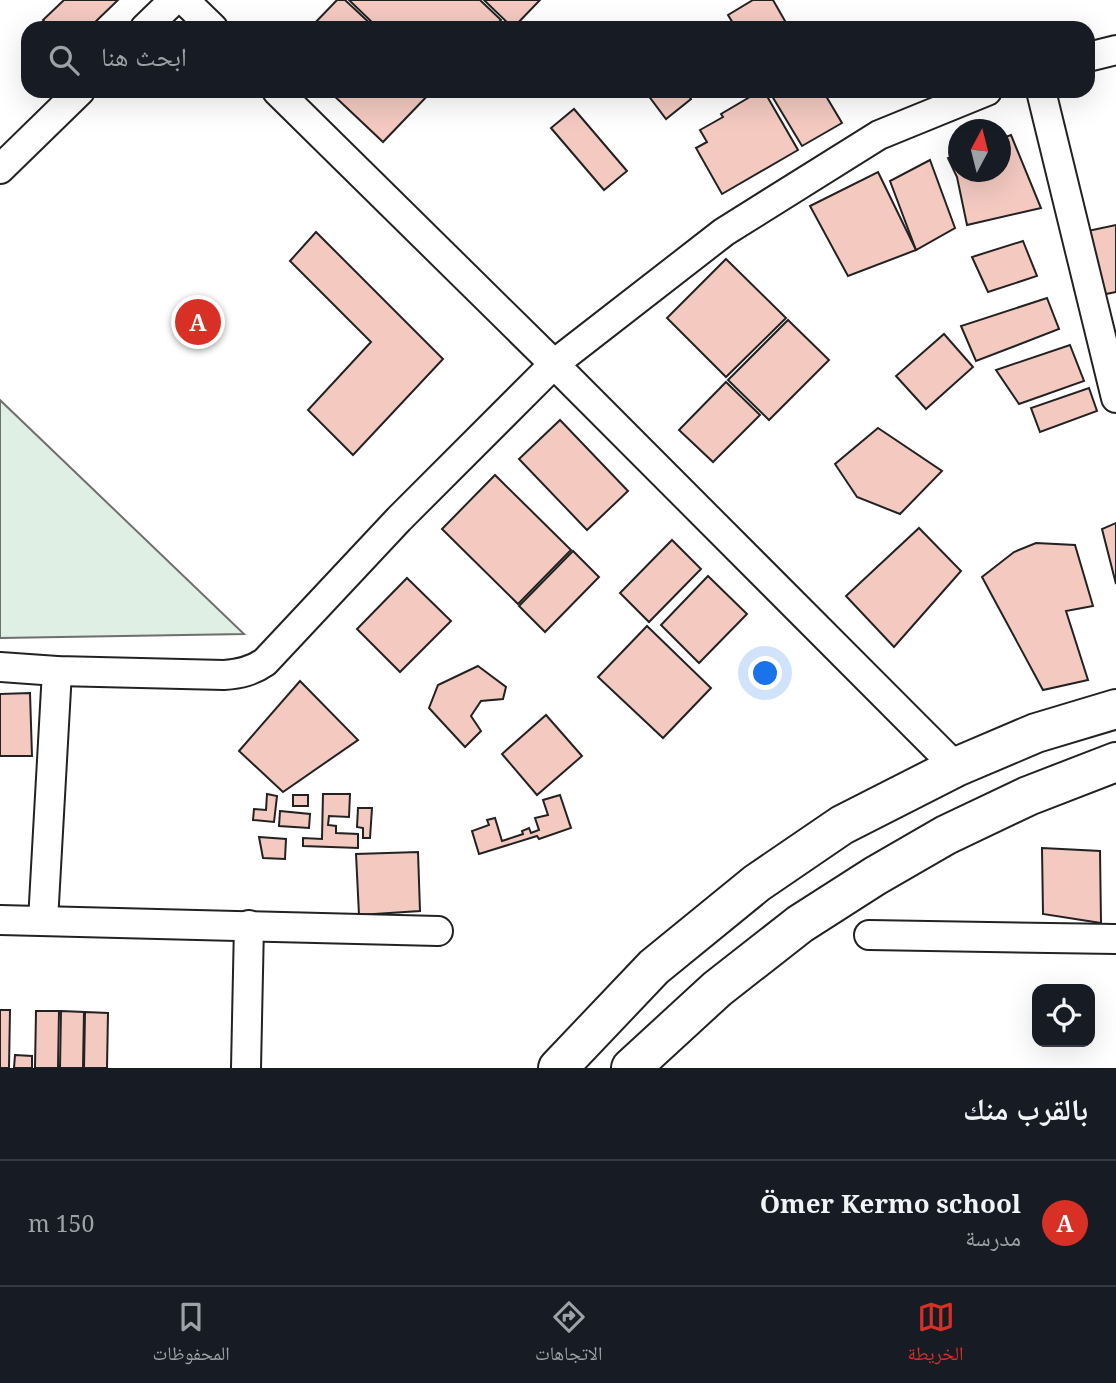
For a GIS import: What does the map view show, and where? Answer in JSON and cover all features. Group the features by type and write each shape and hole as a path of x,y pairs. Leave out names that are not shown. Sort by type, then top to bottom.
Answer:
{"street":[{"path":"152,21 174,0"},
{"path":"184,0 206,21"},
{"path":"1095,55 1116,50"},
{"path":"0,169 73,98"},
{"path":"284,98 956,767"},
{"path":"0,667 224,675 256,668 265,662 399,519 554,364 724,232 879,135 970,98"},
{"path":"1043,98 1116,398"},
{"path":"43,921 57,671"},
{"path":"558,1068 654,967 757,883 842,825 956,767 1036,733 1116,709"},
{"path":"631,1068 717,989 779,940 875,876 946,835 1028,796 1116,762"},
{"path":"0,920 438,931"},
{"path":"246,1068 249,925"},
{"path":"869,935 1116,939"}],"green space":[{"path":"0,400 244,634 0,638"}],"building":[{"path":"64,0 118,0 96,21 43,20"},
{"path":"337,0 345,0 368,21 317,21"},
{"path":"349,0 480,0 501,20 500,21 371,21"},
{"path":"484,0 540,0 520,21 506,21"},
{"path":"753,0 773,0 785,21 732,21 728,15"},
{"path":"336,98 425,98 383,142"},
{"path":"650,98 690,98 691,99 666,119"},
{"path":"748,98 768,98 798,150 722,194 696,148 707,142 700,130 723,117 721,114"},
{"path":"773,98 827,98 842,123 802,146"},
{"path":"574,109 627,171 604,190 551,128"},
{"path":"1011,135 1041,208 967,225 958,182 1011,182"},
{"path":"930,160 955,228 916,250 890,181"},
{"path":"878,172 916,250 848,276 810,206"},
{"path":"1116,225 1116,292 1096,296 1083,232"},
{"path":"316,232 443,359 353,455 308,410 371,342 290,261"},
{"path":"1023,241 1037,276 988,292 972,257"},
{"path":"726,259 786,318 726,377 667,318"},
{"path":"1047,298 1059,329 976,361 961,326"},
{"path":"788,320 829,360 769,420 728,380"},
{"path":"944,334 973,367 926,409 896,376"},
{"path":"1070,345 1084,381 1019,404 996,370"},
{"path":"726,382 760,415 713,462 679,430"},
{"path":"1089,388 1097,411 1040,432 1031,408"},
{"path":"560,420 628,491 587,530 519,459"},
{"path":"878,428 942,471 900,514 857,497 835,464"},
{"path":"495,475 571,550 518,604 442,529"},
{"path":"1116,523 1116,584 1102,529"},
{"path":"919,528 961,571 894,647 846,596"},
{"path":"672,540 701,569 649,622 620,593"},
{"path":"1036,543 1075,545 1093,606 1066,611 1088,680 1043,690 982,577 1014,552"},
{"path":"573,551 599,577 545,632 519,606"},
{"path":"708,576 747,614 699,663 661,625"},
{"path":"407,578 451,621 400,672 357,629"},
{"path":"647,626 711,688 663,738 598,677"},
{"path":"478,666 506,687 503,699 481,701 471,716 481,731 465,747 429,708 438,685"},
{"path":"300,681 358,740 283,792 239,751"},
{"path":"30,693 32,756 0,756 0,694"},
{"path":"546,715 582,756 537,795 502,754"},
{"path":"267,794 277,796 274,822 253,820 254,809 266,810"},
{"path":"323,794 350,794 349,817 329,816 328,825 336,826 336,833 358,834 358,848 303,846 303,838 322,839"},
{"path":"293,795 308,795 308,806 293,806"},
{"path":"560,795 571,828 479,854 472,831 489,825 487,820 495,818 502,841 523,834 522,831 529,828 531,833 539,830 535,818 548,815 543,800"},
{"path":"358,808 372,808 370,838 363,838 363,828 357,827"},
{"path":"280,811 310,814 309,828 279,826"},
{"path":"259,837 286,839 285,859 263,858"},
{"path":"1042,848 1100,851 1101,923 1043,914"},
{"path":"418,852 420,911 359,915 356,854"},
{"path":"0,1010 10,1010 9,1068 0,1068"},
{"path":"36,1011 59,1011 58,1068 35,1068"},
{"path":"61,1011 84,1012 83,1068 60,1068"},
{"path":"85,1012 108,1013 107,1068 84,1068"},
{"path":"15,1055 32,1056 32,1068 14,1068"}],"place":[{"name":"Ömer Kermo school","path":"198,322"}]}
